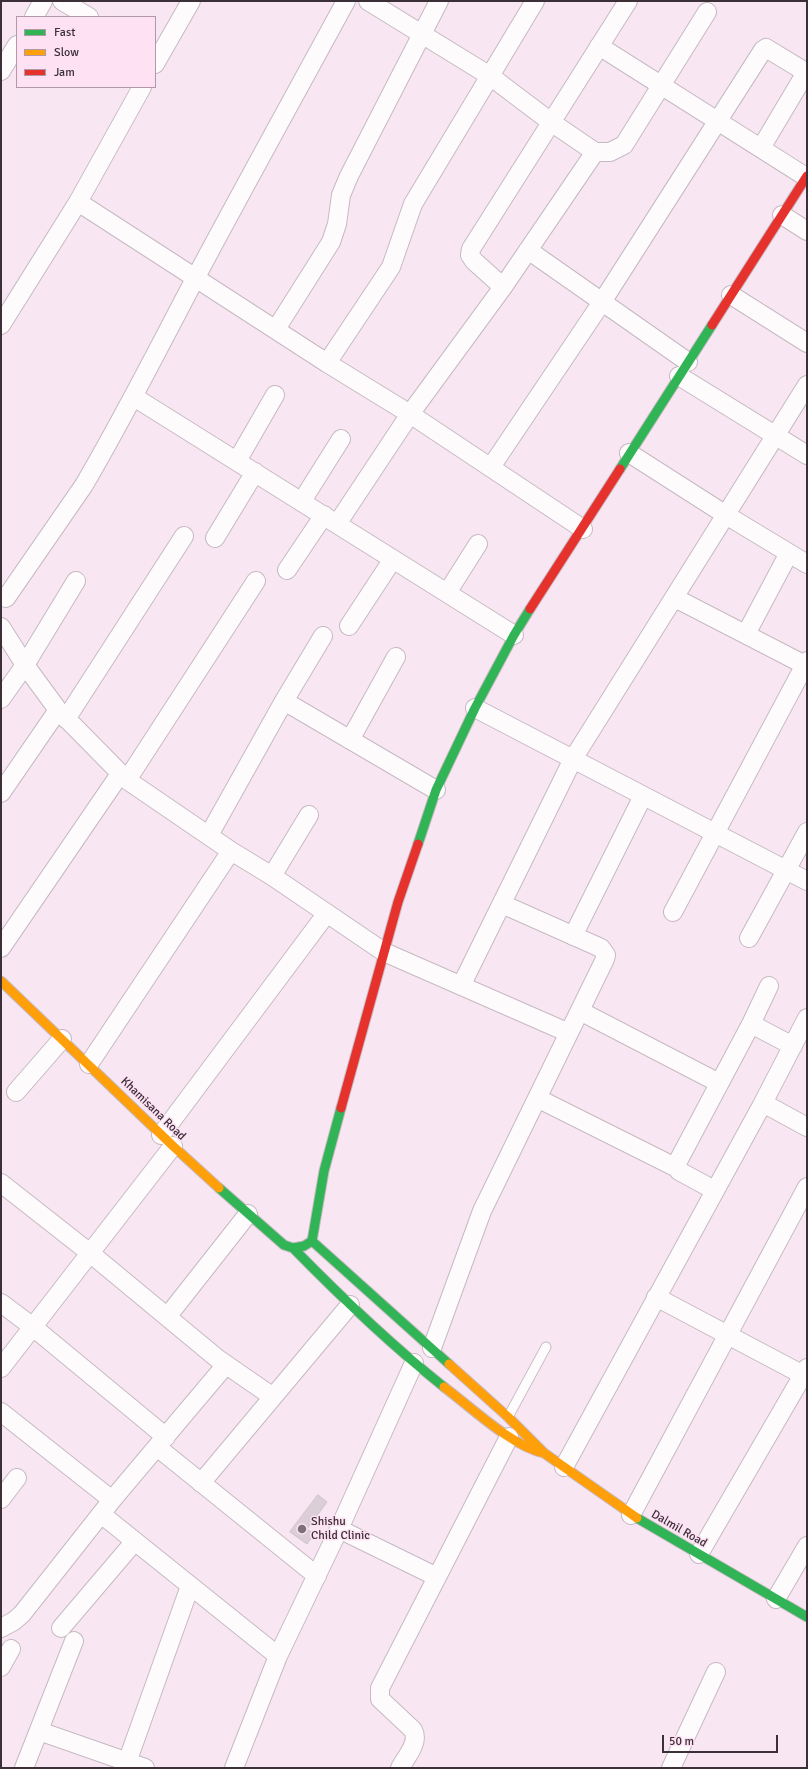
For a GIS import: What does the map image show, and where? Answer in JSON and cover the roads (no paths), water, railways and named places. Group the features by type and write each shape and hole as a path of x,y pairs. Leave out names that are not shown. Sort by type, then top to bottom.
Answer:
{"street":[{"path":"35,16 43,1"},
{"path":"62,1 87,16"},
{"path":"156,60 191,1"},
{"path":"3,604 84,485 134,397 195,278 346,1"},
{"path":"368,1 490,76 551,122 595,152 610,152 624,145 708,12"},
{"path":"276,330 331,242 337,224 341,195 349,176 439,1"},
{"path":"327,363 391,267 413,204 534,1"},
{"path":"503,287 474,260 470,255 471,250 628,1"},
{"path":"293,1248 304,1246 312,1241 324,1171 398,902 436,790 475,708 514,635 807,176 599,46"},
{"path":"1,71 16,47"},
{"path":"491,467 602,302 763,50 769,48 804,71 805,74 761,148"},
{"path":"2,319 78,202 141,88"},
{"path":"287,570 331,520 410,414 503,287 595,152"},
{"path":"78,202 327,363 410,414 583,529"},
{"path":"782,215 807,231"},
{"path":"528,250 602,302 683,369 775,435 807,455"},
{"path":"731,295 807,343"},
{"path":"461,986 573,759 807,385"},
{"path":"236,461 275,395"},
{"path":"134,397 514,635"},
{"path":"302,502 341,439"},
{"path":"629,453 726,515 807,564"},
{"path":"215,538 254,472"},
{"path":"1,793 62,714 184,536"},
{"path":"447,593 478,544"},
{"path":"746,634 789,553"},
{"path":"349,626 393,559"},
{"path":"1,700 25,664 76,580"},
{"path":"1,581 3,604"},
{"path":"1,948 123,777 256,581"},
{"path":"673,912 714,833 806,664 675,598"},
{"path":"1,627 25,664 62,714 123,777 231,852 272,876 384,952 569,1033"},
{"path":"209,836 284,701 323,636"},
{"path":"350,740 396,657"},
{"path":"284,701 436,790"},
{"path":"475,708 807,881"},
{"path":"573,936 643,796"},
{"path":"272,876 309,815"},
{"path":"750,938 807,832"},
{"path":"89,1064 231,852"},
{"path":"432,1348 482,1212 606,955 600,948 502,904"},
{"path":"1,1368 90,1253 167,1140 327,913"},
{"name":"Khamisana Road","path":"1,981 167,1140 284,1245 293,1248 350,1304 414,1363 510,1437 534,1451 544,1453"},
{"path":"677,1168 676,1165 751,1024 769,986"},
{"path":"580,1011 719,1083"},
{"path":"564,1467 763,1102 807,1018"},
{"path":"751,1024 793,1046"},
{"path":"16,1092 62,1039"},
{"path":"536,1098 677,1168 714,1190"},
{"path":"763,1102 807,1127"},
{"path":"1,1183 90,1253 224,1364 222,1371 106,1507 22,1614 14,1622 1,1627"},
{"path":"631,1514 807,1187"},
{"path":"167,1317 248,1214"},
{"path":"312,1241 508,1417 544,1453"},
{"path":"656,1297 726,1336 806,1373 699,1554"},
{"path":"1,1303 33,1327 161,1442 201,1483 317,1576"},
{"path":"201,1483 350,1304"},
{"path":"218,1359 273,1397"},
{"path":"234,1768 278,1656 339,1529 414,1363"},
{"path":"1,1412 106,1507 134,1541 278,1656"},
{"path":"400,1768 415,1741 416,1735 413,1730 380,1699 380,1688 436,1577 510,1437"},
{"name":"Dalmil Road","path":"544,1453 631,1514 807,1617"},
{"path":"1,1499 17,1478"},
{"path":"339,1529 436,1577"},
{"path":"61,1628 134,1541"},
{"path":"776,1599 807,1546"},
{"path":"127,1765 190,1586"},
{"path":"24,1768 74,1641"},
{"path":"1,1667 11,1649"},
{"path":"671,1768 716,1672"},
{"path":"39,1731 127,1765 145,1768"}],"lane":[{"path":"508,1417 546,1347"}],"place":[{"name":"Shishu Child Clinic","path":"302,1529"}]}
